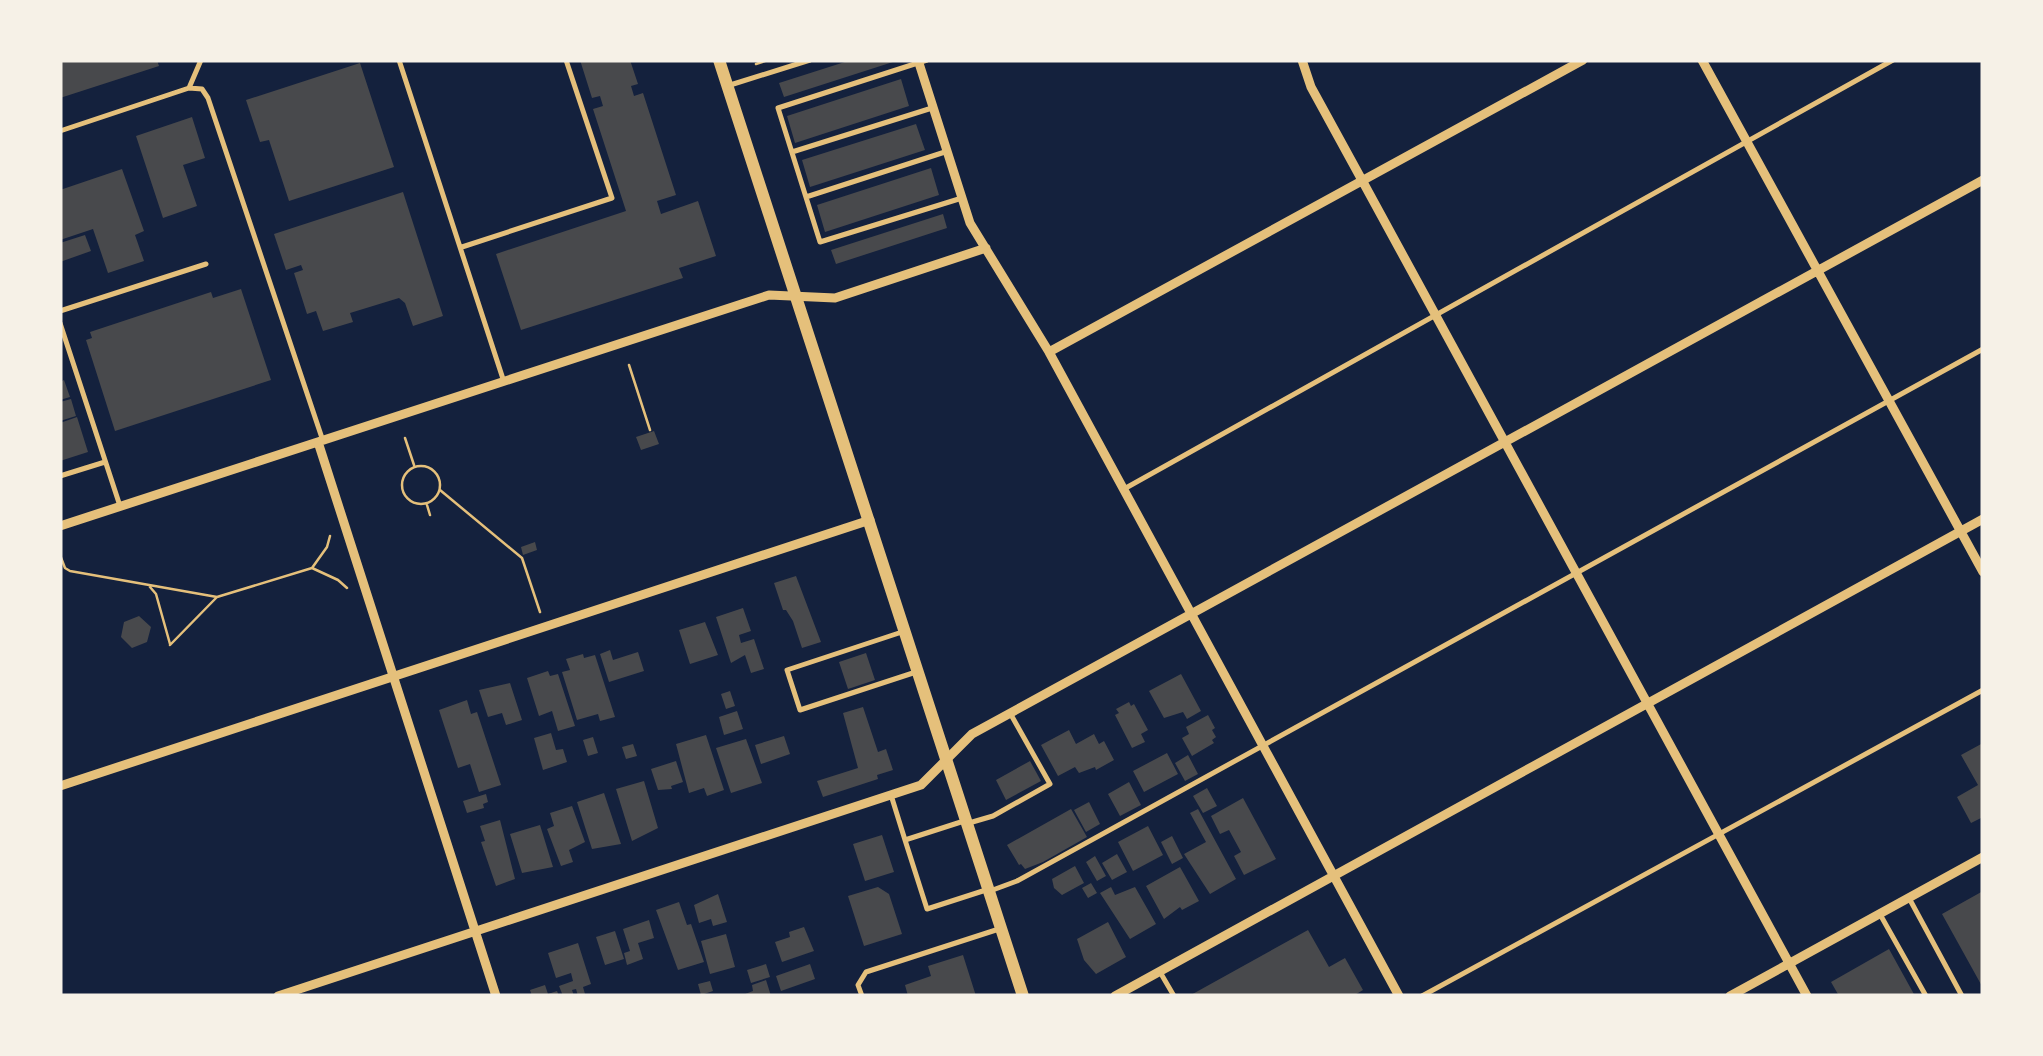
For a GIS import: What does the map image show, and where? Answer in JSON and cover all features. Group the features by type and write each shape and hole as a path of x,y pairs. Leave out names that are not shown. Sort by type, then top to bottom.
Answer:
{"main road":[{"path":"718,60 1023,996"}],"street":[{"path":"1302,60 1311,86 1807,996"},
{"path":"1049,352 1583,60"},
{"path":"1702,60 1983,572"},
{"path":"921,61 970,222 1049,352 1399,996"},
{"path":"278,996 921,785 972,734 1983,180"},
{"path":"61,524 768,295 835,298 986,248"},
{"path":"320,441 496,996"},
{"path":"1115,996 1983,519"},
{"path":"60,786 870,520"},
{"path":"1730,996 1983,858"}],"lane":[{"path":"189,88 201,60"},
{"path":"400,60 504,382"},
{"path":"462,247 612,198 566,60"},
{"path":"727,86 810,60"},
{"path":"1124,489 1893,60"},
{"path":"921,61 778,108 820,242 962,198"},
{"path":"60,131 189,88 202,89 320,441"},
{"path":"792,152 934,108"},
{"path":"806,197 948,151"},
{"path":"60,310 206,264"},
{"path":"60,322 120,506"},
{"path":"891,795 927,909 1011,884 1983,349"},
{"path":"60,476 106,462"},
{"path":"906,631 787,670 800,710 918,671"},
{"path":"1422,996 1983,690"},
{"path":"905,840 993,816 1050,784 1010,713"},
{"path":"1908,898 1962,996"},
{"path":"1880,914 1926,996"},
{"path":"862,996 858,984 866,972 1001,928"},
{"path":"1160,972 1174,996"}],"path":[{"path":"629,365 650,430"},
{"path":"406,438 415,467"},
{"path":"415,467 434,471 440,482 440,490 427,504"},
{"path":"415,467 402,479 402,492 410,502 427,504"},
{"path":"440,490 522,558 540,612"},
{"path":"427,504 430,515"},
{"path":"60,575 70,572 217,597 312,568 330,536"},
{"path":"326,547 334,548"},
{"path":"60,555 70,572"},
{"path":"321,558 326,573"},
{"path":"312,568 346,588"},
{"path":"338,580 343,577"},
{"path":"148,586 156,594 172,637 217,597"},
{"path":"156,594 160,587"},
{"path":"206,595 210,604"}],"building":[{"path":"60,60 157,60 159,66 60,98"},
{"path":"580,60 630,60 638,84 631,86 634,96 643,93 676,195 657,201 661,214 698,201 716,256 679,268 683,278 521,330 496,254 626,211 593,109 603,106 600,96 592,98"},
{"path":"851,60 896,61 784,97 779,83"},
{"path":"360,63 394,167 289,201 269,140 260,142 246,100"},
{"path":"901,79 909,106 795,143 787,116"},
{"path":"192,117 205,158 183,165 197,206 163,218 136,136"},
{"path":"916,124 925,150 810,187 802,160"},
{"path":"931,168 939,195 825,232 817,205"},
{"path":"122,169 144,231 135,235 144,261 108,273 93,229 60,240 60,190"},
{"path":"403,192 443,316 413,326 405,303 399,298 350,313 353,322 323,331 316,311 307,314 294,273 303,270 301,265 286,270 274,234"},
{"path":"943,214 947,228 836,264 831,250"},
{"path":"85,235 91,251 60,262 60,243"},
{"path":"241,289 271,380 115,431 86,340 92,338 90,332 211,292 213,298"},
{"path":"64,380 70,397 60,400 60,382"},
{"path":"71,399 76,416 60,421 60,402"},
{"path":"77,417 88,452 60,461 60,423"},
{"path":"654,431 659,444 641,450 636,437"},
{"path":"535,542 537,550 523,555 521,547"},
{"path":"796,576 821,642 802,648 774,583"},
{"path":"743,608 751,631 739,635 741,643 754,639 764,669 751,673 745,655 731,663 716,617"},
{"path":"139,616 151,627 147,642 132,648 121,637 124,622"},
{"path":"705,622 718,655 690,664 679,630"},
{"path":"610,650 613,660 638,652 644,671 609,682 600,654"},
{"path":"866,653 875,680 848,689 839,662"},
{"path":"583,654 584,658 595,655 615,717 600,721 598,714 577,720 562,672 570,670 566,659"},
{"path":"548,671 550,676 558,674 575,726 558,731 552,711 539,716 527,678"},
{"path":"1181,674 1201,711 1187,719 1183,712 1164,718 1149,691"},
{"path":"510,683 522,720 506,725 502,713 488,717 479,690"},
{"path":"730,691 735,706 726,709 721,694"},
{"path":"467,700 471,714 477,712 501,785 479,792 470,764 458,768 439,710"},
{"path":"1129,702 1134,704 1148,730 1141,734 1145,742 1132,748 1115,715 1119,713 1116,709"},
{"path":"863,707 878,752 886,749 893,770 823,797 817,781 858,768 843,713"},
{"path":"737,711 743,729 724,735 719,717"},
{"path":"1208,715 1215,728 1214,743 1192,756 1182,738 1189,734 1186,727"},
{"path":"1069,730 1076,744 1094,734 1099,744 1104,741 1114,760 1096,770 1095,767 1079,773 1075,767 1058,776 1041,745"},
{"path":"551,733 556,750 563,749 567,762 543,770 534,738"},
{"path":"706,735 724,790 707,796 704,788 689,793 676,744"},
{"path":"784,736 790,754 761,764 755,745"},
{"path":"593,737 598,753 588,756 583,740"},
{"path":"746,739 762,783 731,793 716,748"},
{"path":"1983,743 1983,817 1971,823 1957,797 1978,785 1961,755"},
{"path":"633,744 637,756 626,759 622,747"},
{"path":"1167,753 1178,774 1144,792 1133,771"},
{"path":"1188,755 1198,774 1185,781 1175,763"},
{"path":"676,761 683,782 671,786 672,789 658,790 651,769"},
{"path":"1030,761 1041,781 1006,800 996,780"},
{"path":"644,781 658,828 632,841 616,789"},
{"path":"1129,782 1141,805 1120,816 1108,794"},
{"path":"1207,788 1217,806 1203,813 1193,796"},
{"path":"604,793 621,844 592,849 577,802"},
{"path":"486,794 488,802 483,804 484,808 467,813 463,801"},
{"path":"1243,798 1276,859 1244,875 1234,856 1241,852 1229,830 1220,834 1211,816"},
{"path":"1089,802 1100,824 1086,832 1074,810"},
{"path":"572,806 585,842 569,850 573,862 561,866 547,829 554,826 550,813"},
{"path":"1071,809 1087,837 1043,862 1025,869 1019,865 1007,845"},
{"path":"1198,809 1236,879 1210,894 1184,854 1206,842 1190,813"},
{"path":"500,820 515,879 496,886 481,842 485,841 480,826"},
{"path":"540,825 553,867 522,873 510,834"},
{"path":"1148,826 1163,855 1133,871 1118,842"},
{"path":"882,835 894,872 865,881 853,844"},
{"path":"1172,836 1183,858 1172,864 1161,842"},
{"path":"1117,854 1127,872 1112,880 1102,863"},
{"path":"1095,856 1106,876 1097,881 1086,862"},
{"path":"1075,866 1084,883 1062,895 1054,888 1052,879"},
{"path":"1180,867 1199,901 1182,910 1180,907 1164,919 1146,886"},
{"path":"1091,883 1097,893 1088,898 1082,888"},
{"path":"878,887 889,894 902,934 864,946 848,896"},
{"path":"1111,887 1115,895 1135,887 1156,924 1130,939 1100,893"},
{"path":"1983,891 1983,988 1942,914"},
{"path":"718,894 727,922 713,926 711,919 699,923 694,905"},
{"path":"679,902 704,962 678,970 656,910"},
{"path":"649,920 654,938 638,943 643,959 627,965 624,953 630,951 623,929"},
{"path":"1108,922 1126,957 1096,974 1084,960 1077,939"},
{"path":"804,927 814,951 782,962 775,942"},
{"path":"1308,930 1329,967 1345,958 1363,990 1353,996 1189,996"},
{"path":"615,931 624,959 605,965 596,937"},
{"path":"726,934 735,967 710,974 701,941"},
{"path":"578,943 591,984 583,987 585,994 578,996 576,989 572,990 574,996 563,996 559,986 573,981 571,973 556,978 548,953"},
{"path":"1889,949 1915,996 1839,996 1831,982"},
{"path":"963,955 976,996 908,996 905,985 931,976 928,966"},
{"path":"766,964 770,977 751,983 747,970"},
{"path":"810,964 815,979 781,991 776,976"},
{"path":"766,980 771,996 740,996 753,991 752,985"},
{"path":"710,981 713,991 701,995 698,984"},
{"path":"545,985 548,994 557,991 559,996 532,996 530,990"}]}
